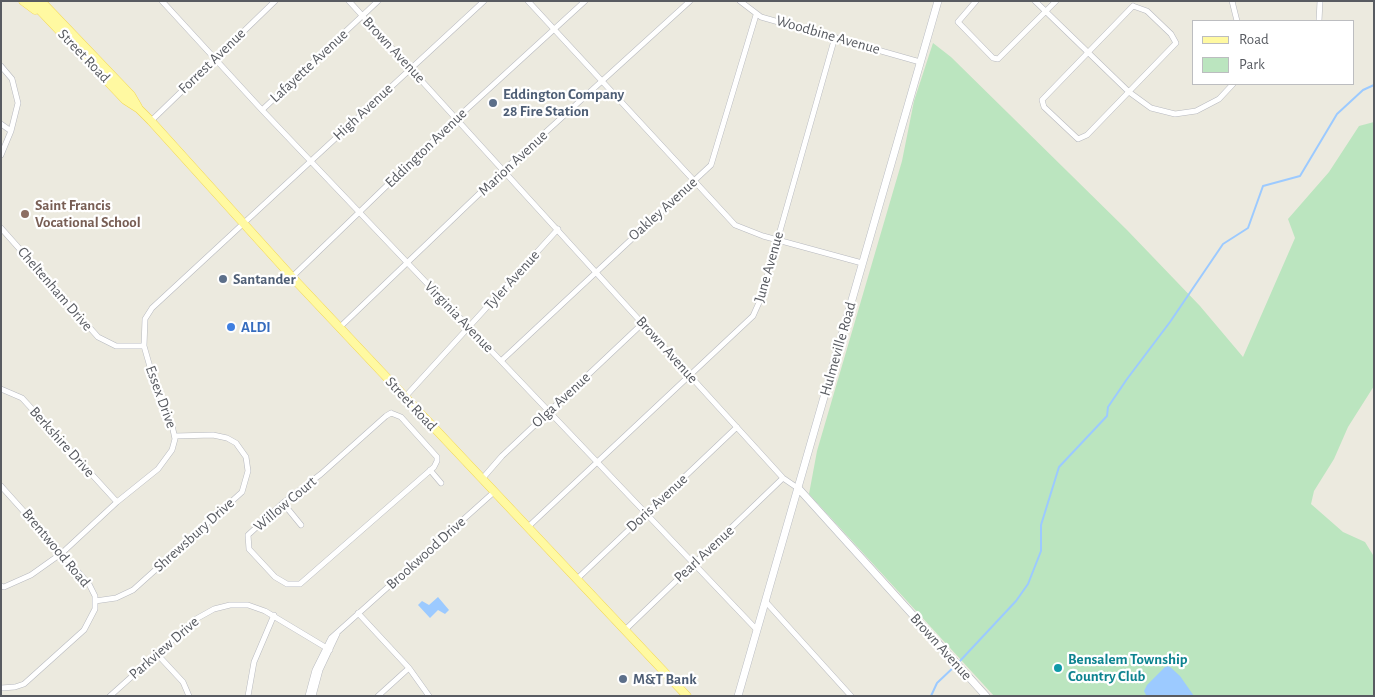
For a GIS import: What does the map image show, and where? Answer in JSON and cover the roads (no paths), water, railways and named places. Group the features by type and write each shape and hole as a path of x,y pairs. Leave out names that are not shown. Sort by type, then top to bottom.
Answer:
{"main road":[{"path":"23,1 50,21"},
{"name":"Street Road","path":"31,1 126,100 151,121 339,328 687,696"},
{"name":"Street Road","path":"41,1 131,95 139,109"},
{"path":"46,1 62,23"},
{"name":"Hulmeville Road","path":"738,696 938,1"},
{"name":"Brown Avenue","path":"798,489 986,696"}],"street":[{"name":"Virginia Avenue","path":"162,1 262,110 757,630"},
{"name":"Forrest Avenue","path":"151,121 275,1"},
{"name":"Brown Avenue","path":"349,1 783,478 798,489"},
{"name":"Lafayette Avenue","path":"262,110 378,1"},
{"name":"High Avenue","path":"244,224 484,1"},
{"path":"528,1 735,226 777,240 862,263"},
{"name":"Eddington Avenue","path":"292,277 457,118 585,1"},
{"name":"Marion Avenue","path":"339,328 504,170 690,1"},
{"name":"Woodbine Avenue","path":"740,1 756,15 835,36 920,62"},
{"path":"976,1 958,22 995,59 1006,52 1056,1"},
{"path":"1035,1 1129,92 1145,105 1170,113 1188,113 1213,104 1232,85"},
{"path":"1232,1 1237,20"},
{"path":"1319,20 1320,1"},
{"path":"1133,6 1143,8 1176,41 1129,92 1080,140 1044,107 1042,100 1133,6"},
{"name":"Oakley Avenue","path":"501,361 694,182 713,161 756,15"},
{"name":"June Avenue","path":"528,527 753,316 777,240 835,36"},
{"path":"1,66 12,79 18,103 12,131 1,155"},
{"path":"1,124 12,131"},
{"name":"Essex Drive","path":"1,586 4,587 31,575 62,553 116,502 167,460 172,450 175,436 144,346 145,319 152,308 244,224"},
{"name":"Cheltenham Drive","path":"1,228 98,337 116,346 144,346"},
{"name":"Tyler Avenue","path":"405,397 558,229"},
{"name":"Olga Avenue","path":"482,479 502,456 643,323"},
{"name":"Berkshire Drive","path":"1,389 22,398 116,502"},
{"name":"Willow Court","path":"392,413 401,417 437,456 437,461 430,470 300,584 287,584 275,577 249,549 248,535 283,503 321,474 386,416 392,413"},
{"name":"Doris Avenue","path":"577,580 737,427"},
{"name":"Shrewsbury Drive","path":"95,601 116,598 133,590 242,492 248,471 246,457 236,443 227,438 213,435 175,436"},
{"path":"430,470 441,482"},
{"name":"Pearl Avenue","path":"625,630 783,478"},
{"name":"Brentwood Road","path":"1,486 89,584 95,596 95,601 93,618 84,630 24,684 16,687 1,688"},
{"name":"Brookwood Drive","path":"308,696 314,670 337,634 494,492"},
{"path":"283,503 301,525"},
{"path":"766,602 851,696"},
{"name":"Parkview Drive","path":"110,696 196,619 214,609 242,605 274,615 328,648"},
{"path":"358,613 409,668 429,696"},
{"path":"248,696 254,662 274,615"},
{"name":"Brookwood Drive","path":"313,696 328,648"},
{"path":"158,654 183,682 189,696"},
{"path":"378,696 409,668"}],"water":[{"path":"438,597 449,610 445,614 438,610 430,618 418,605 422,601 429,605"},
{"path":"1169,666 1180,676 1194,696 1146,695 1144,691 1147,685 1165,667"}],"waterway":[{"path":"959,662 1016,601 1028,584 1041,551 1041,525 1059,467 1107,416 1108,407 1170,322 1223,244 1248,228 1263,186 1300,176 1337,114 1363,90 1374,85"},
{"path":"931,696 937,683 956,665"}],"place":[{"name":"Eddington Company 28 Fire Station","path":"493,103"},
{"name":"Saint Francis Vocational School","path":"25,214"},
{"name":"Santander","path":"223,279"},
{"name":"ALDI","path":"231,327"},
{"name":"Bensalem Township Country Club","path":"1058,668"},
{"name":"M&T Bank","path":"623,679"}]}
